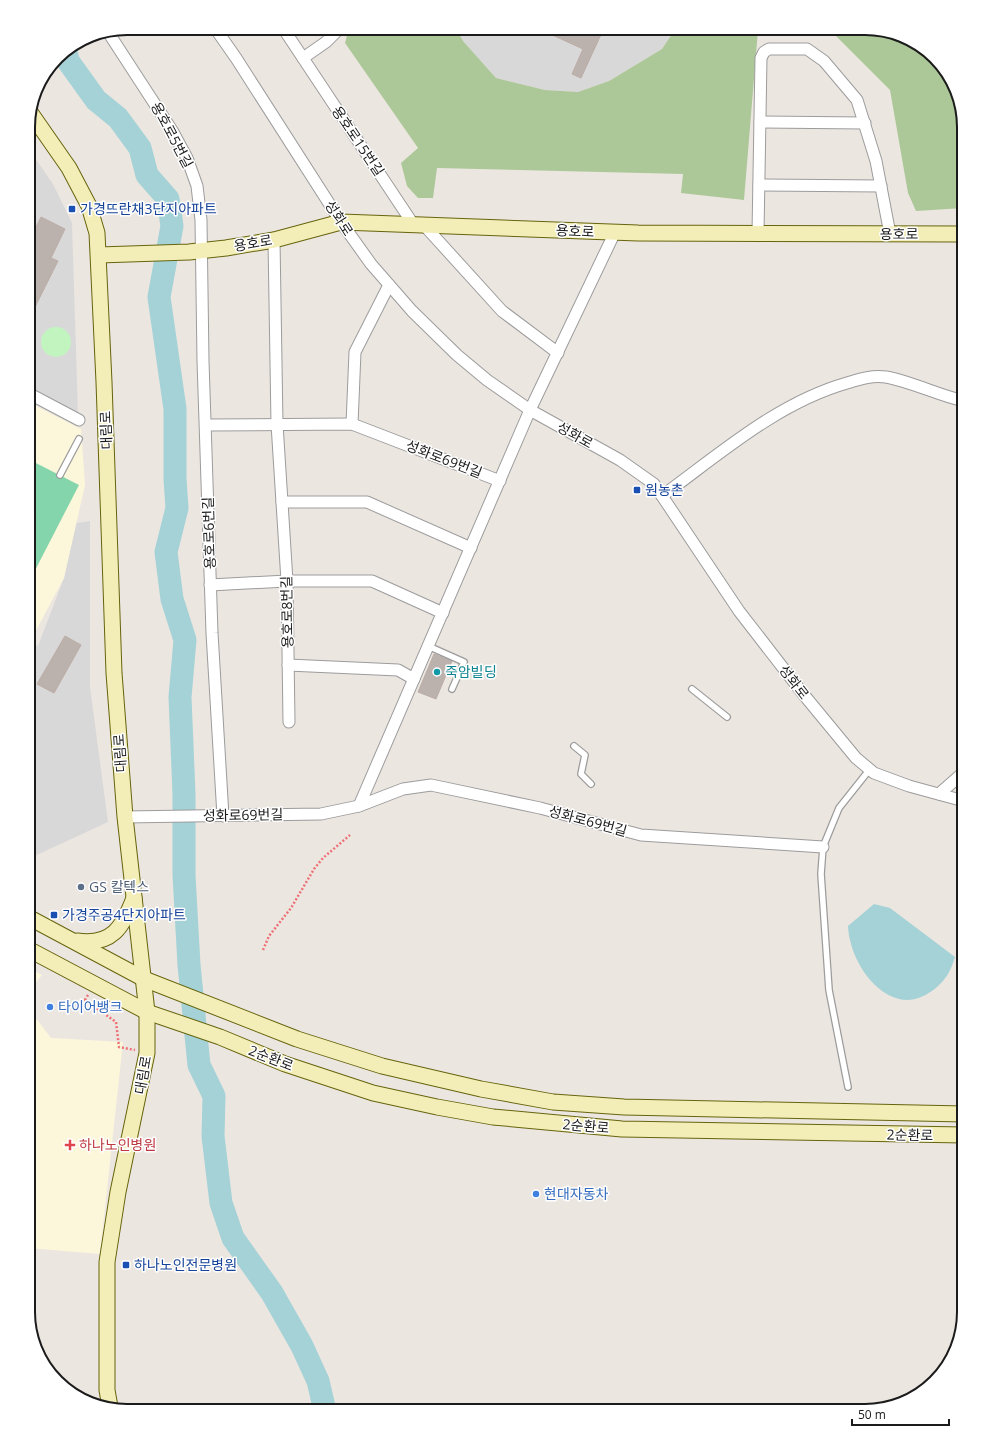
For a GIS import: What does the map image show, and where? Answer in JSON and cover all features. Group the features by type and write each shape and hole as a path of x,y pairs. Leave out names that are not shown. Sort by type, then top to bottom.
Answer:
{"street":[{"name":"성화로","path":"220,35 341,222 371,264 389,285 457,355 488,380 530,410 620,460 654,484 739,611 804,695 856,758 874,773 909,786 957,799"},
{"name":"용호로15번길","path":"288,35 418,224 502,311 558,353"},
{"path":"303,58 326,42 333,35"},
{"name":"용호로5번길","path":"113,36 154,101 187,158 197,186 201,220 195,251"},
{"path":"758,233 761,58 764,52 769,49 807,49 824,61 857,100 876,161 890,234"},
{"name":"대림로","path":"35,120 69,168 89,206 97,233 114,674 125,817 147,1012 147,1053 118,1192 107,1262 107,1390 109,1402"},
{"path":"760,122 865,123"},
{"path":"759,185 881,186"},
{"name":"용호로","path":"99,255 195,251 274,240 341,222 615,232 957,234"},
{"name":"성화로69번길","path":"359,806 530,410 615,232"},
{"name":"용호로8번길","path":"274,240 277,424 287,581 289,722"},
{"name":"용호로6번길","path":"195,251 210,585 223,816"},
{"path":"209,425 352,424 355,352 389,285"},
{"path":"662,496 770,418 793,404 840,385 868,377 885,377 957,398"},
{"path":"35,398 79,420"},
{"name":"성화로69번길","path":"352,424 500,481"},
{"path":"282,502 367,502 470,548"},
{"path":"210,585 287,581 372,581 442,613"},
{"path":"288,666 398,670 414,680"},
{"path":"939,794 957,778"},
{"name":"성화로69번길","path":"125,817 321,814 359,806 403,789 431,785 540,808 641,835 823,848"},
{"path":"71,940 90,942 110,937 124,922 135,895"},
{"path":"35,921 144,979"},
{"path":"35,953 147,1012"},
{"name":"2순환로","path":"144,979 227,1010 296,1039 382,1066 481,1089 553,1102 624,1108 957,1114"},
{"name":"2순환로","path":"147,1012 220,1037 285,1064 373,1093 493,1117 622,1129 957,1135"}],"lane":[{"path":"60,475 79,440"},
{"path":"428,646 464,662 452,689"},
{"path":"692,689 727,717"},
{"path":"574,746 584,754 580,774 591,784"},
{"path":"848,1087 829,990 821,874 823,848 840,808 870,769"}],"path":[{"path":"262,950 269,936 291,908 314,869 323,858 350,835"},
{"path":"92,984 86,1000 116,1022 119,1047 147,1053"}],"shaded area":[{"path":"460,35 671,35 662,49 609,81 578,92 545,90 496,78 463,41"},
{"path":"35,158 53,184 72,223 78,413 35,392"},
{"path":"35,406 81,429 85,485 64,578 35,632"},
{"path":"90,521 90,687 108,822 35,856 35,644 38,646 64,578 76,523"},
{"path":"35,972 42,975 35,983"},
{"name":"하나노인병원","path":"35,1017 51,1038 123,1042 100,1254 35,1249"}],"green space":[{"path":"347,35 460,35 463,41 496,78 545,90 578,92 609,81 662,49 671,35 758,35 744,200 681,193 683,174 437,168 433,198 418,198 407,186 401,163 418,148 345,43"},
{"path":"835,35 871,35 894,40 911,47 921,54 938,71 950,92 956,115 957,208 916,211 908,193 890,90"},
{"path":"56,327 66,332 71,342 66,352 56,357 46,352 41,342 46,332"},
{"path":"35,463 79,485 35,570"}],"water":[{"path":"874,904 890,908 955,957 948,974 934,990 913,999 899,999 879,989 863,970 852,948 848,926"}],"building":[{"path":"552,35 601,35 581,78 572,74 583,49"},
{"path":"41,217 65,229 51,258 58,261 35,307 35,229"},
{"path":"65,636 81,645 54,693 37,684"},
{"name":"죽암빌딩","path":"434,654 452,661 436,699 418,692"}],"waterway":[{"path":"67,57 68,61 96,100 118,118 140,148 147,175 168,199 172,226 159,297 175,409 175,479 177,508 166,552 172,599 185,640 180,697 184,794 184,875 189,965 199,1065 214,1096 213,1136 221,1203 233,1238 272,1293 302,1346 318,1381 323,1404"}],"place":[{"name":"가경뜨란채3단지아파트","path":"72,209"},
{"name":"원농촌","path":"637,490"},
{"name":"죽암빌딩","path":"437,672"},
{"name":"GS 칼텍스","path":"81,887"},
{"name":"가경주공4단지아파트","path":"54,915"},
{"name":"타이어뱅크","path":"50,1007"},
{"name":"하나노인병원","path":"70,1145"},
{"name":"현대자동차","path":"536,1194"},
{"name":"하나노인전문병원","path":"126,1265"}]}
